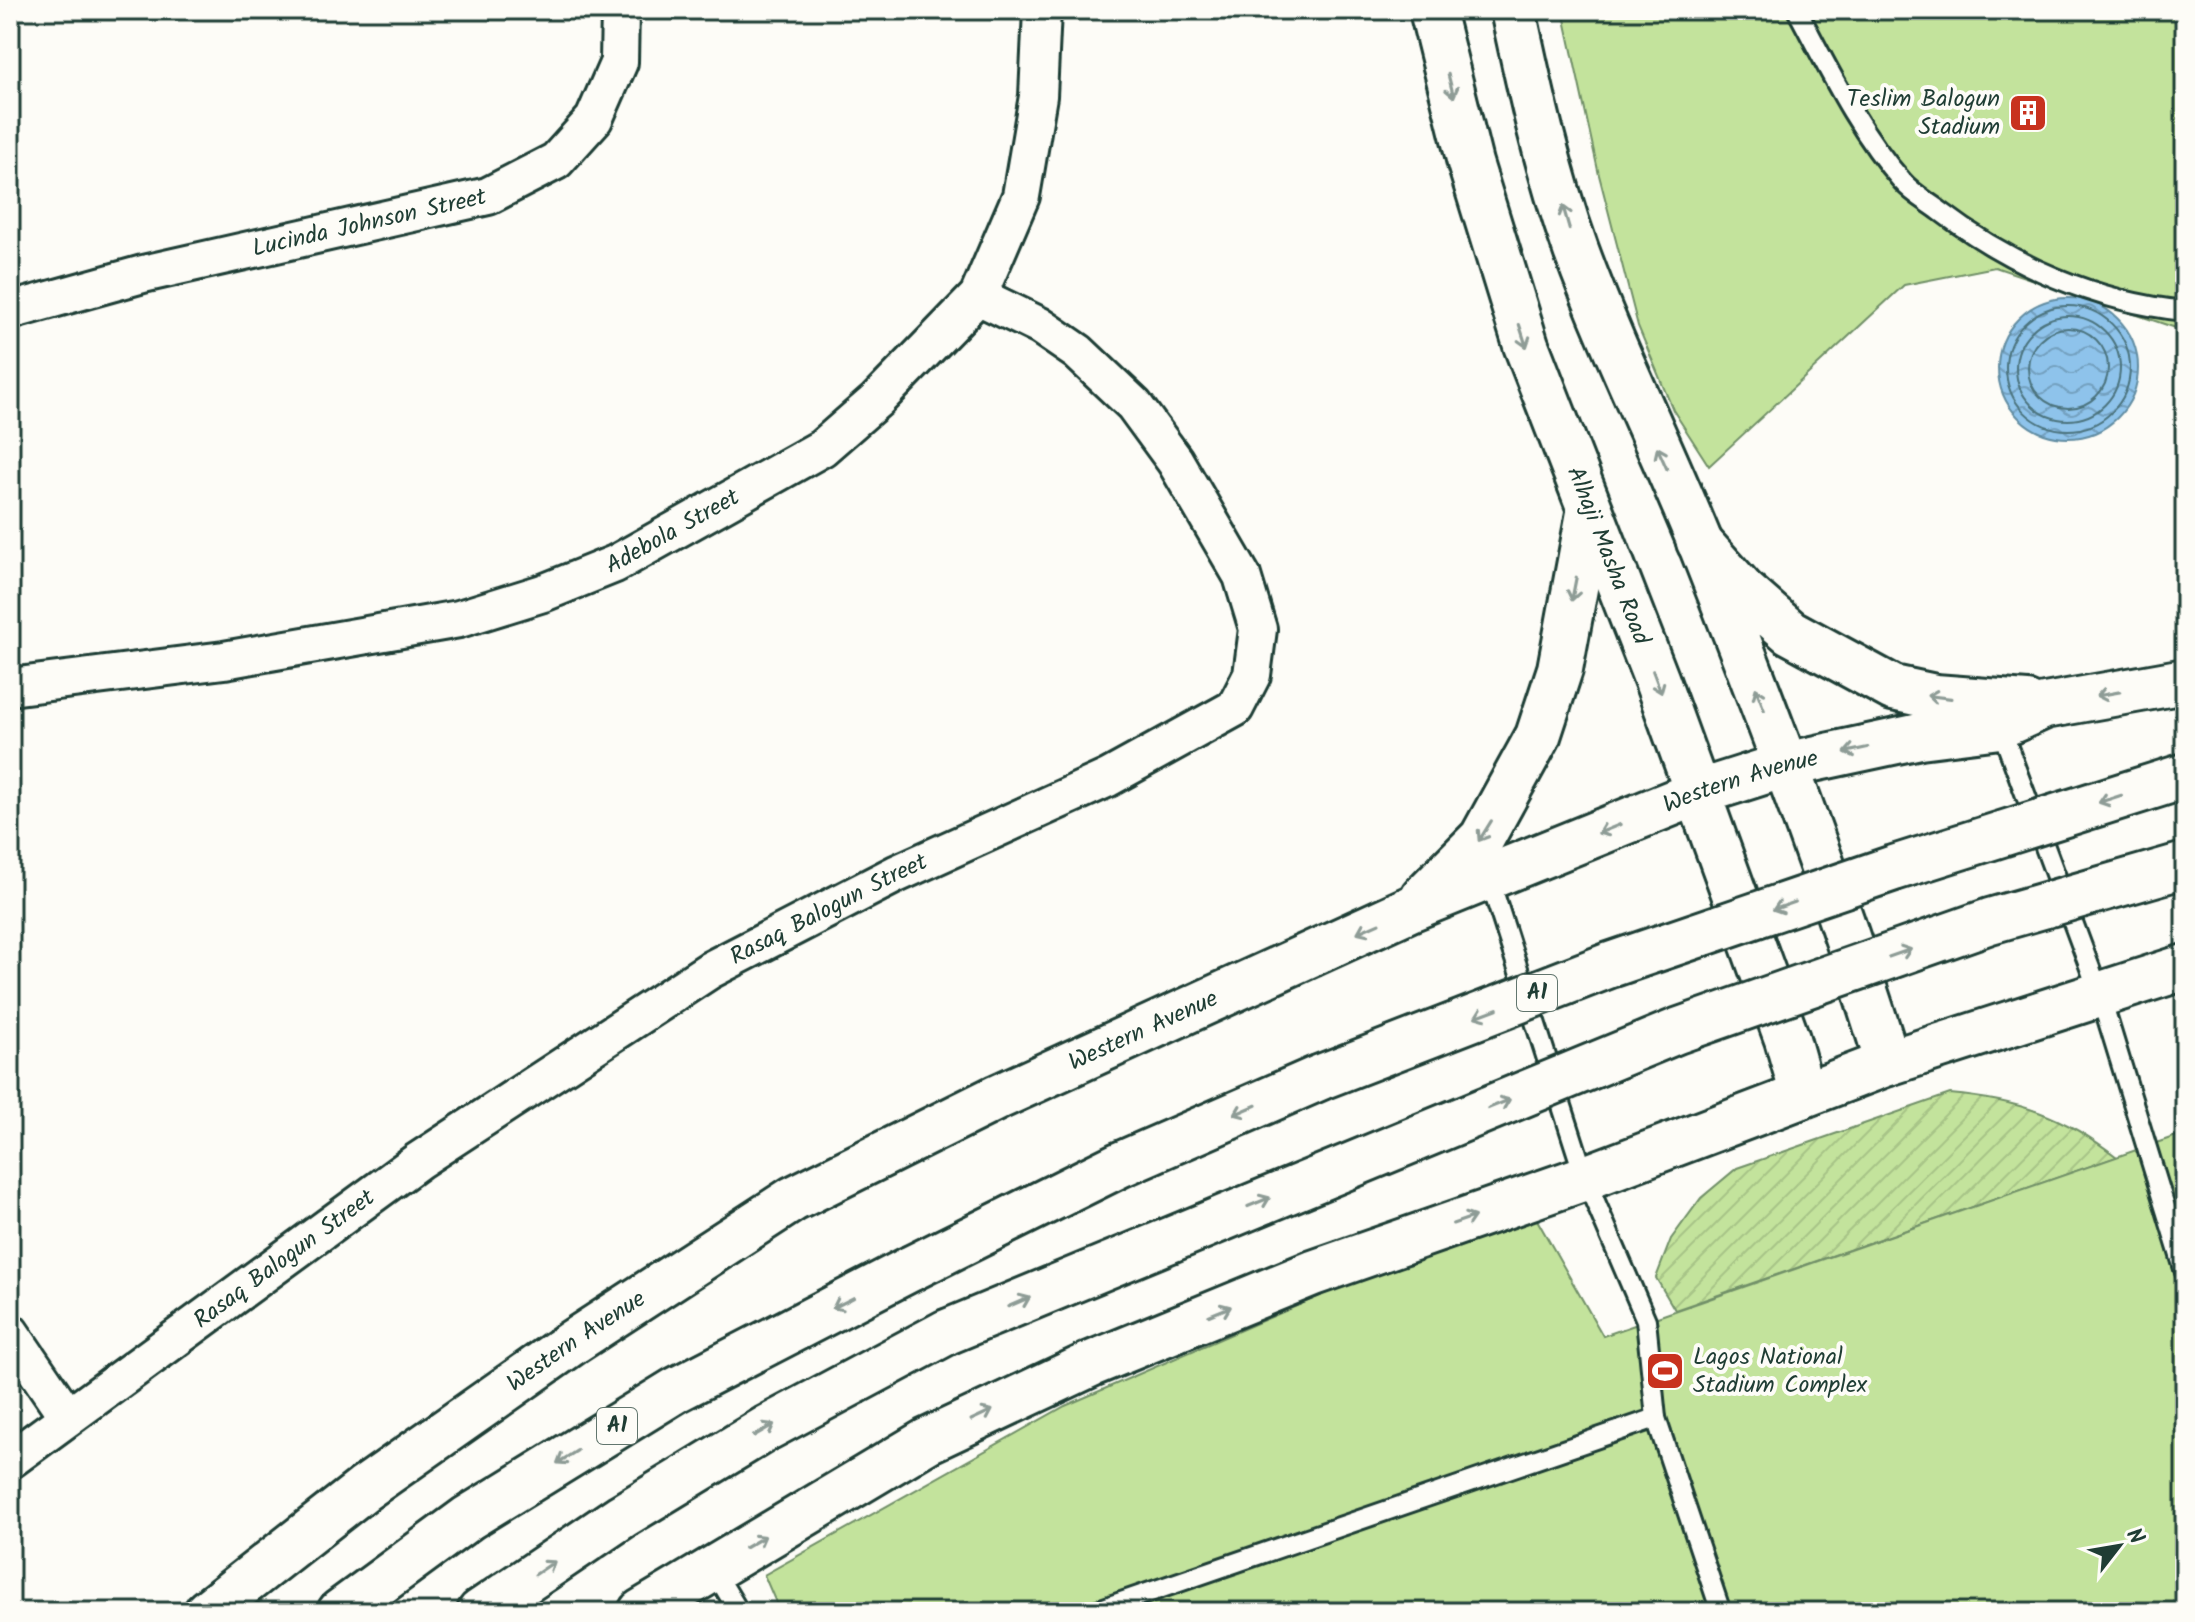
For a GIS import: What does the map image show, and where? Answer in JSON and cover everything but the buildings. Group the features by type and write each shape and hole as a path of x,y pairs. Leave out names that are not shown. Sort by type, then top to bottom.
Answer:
{"main road":[{"name":"Alhaji Masha Road","path":"1432,10 1470,163 1526,345 1697,793 1787,1039 1803,1095"},
{"path":"1513,10 1534,105 1575,247 1627,379 1699,542 1785,765 1843,917 1888,1063"},
{"path":"1412,908 1482,838 1538,736 1560,669 1589,513"},
{"path":"1699,542 1742,590 1790,632 1893,688 1935,697 2045,706"},
{"name":"Western Avenue","path":"207,1612 390,1470 573,1342 793,1199 998,1097 1412,908 1697,793 1785,765 1920,736 2000,726 2045,706 2185,681"},
{"name":"A1","path":"340,1612 468,1518 676,1390 1119,1165 1321,1077 1596,971 1894,868 2185,776"},
{"path":"480,1612 622,1516 767,1428 947,1332 1677,1031 1990,921 2185,865"},
{"path":"641,1612 927,1441 1091,1364 1313,1273 1585,1178 1888,1063 2185,967"}],"street":[{"name":"Lucinda Johnson Street","path":"10,311 143,274 488,196 556,161 594,119 619,62 620,10"},
{"name":"Adebola Street","path":"10,687 343,641 459,619 615,564 822,448 877,400 978,296 1021,196 1038,96 1042,10"},
{"name":"Rasaq Balogun Street","path":"10,1460 418,1161 710,970 896,874 1108,778 1235,708 1252,675 1258,629 1242,576 1175,461 1134,405 1078,352 1040,326 978,296"},
{"path":"10,1332 68,1417"}],"lane":[{"path":"1797,10 1844,99 1903,183 1976,238 2066,284 2151,308 2185,311"},
{"path":"2000,726 2100,995 2185,1272"},
{"path":"1489,878 1585,1178 1646,1320 1656,1418 1721,1612"},
{"path":"1092,1612 1656,1418"},
{"path":"712,1567 739,1612"}],"green space":[{"path":"1563,10 2185,10 2185,331 1995,267 1904,285 1709,466 1673,410 1638,326 1599,175"},
{"path":"1950,1094 1997,1100 2038,1112 2078,1130 2117,1157 1675,1310 1656,1278 1671,1239 1701,1198 1737,1168"},
{"name":"Lagos National Stadium Complex","path":"2185,1133 2185,1612 780,1612 764,1575 1065,1406 1352,1282 1536,1218 1603,1336"}],"water":[{"path":"2068,298 2095,303 2118,318 2133,341 2138,368 2133,395 2118,418 2095,433 2068,438 2041,433 2018,418 2003,395 1998,368 2003,341 2018,318 2041,303"}],"place":[{"name":"Teslim Balogun Stadium","path":"2028,113"},
{"name":"Lagos National Stadium Complex","path":"1665,1371"}]}
